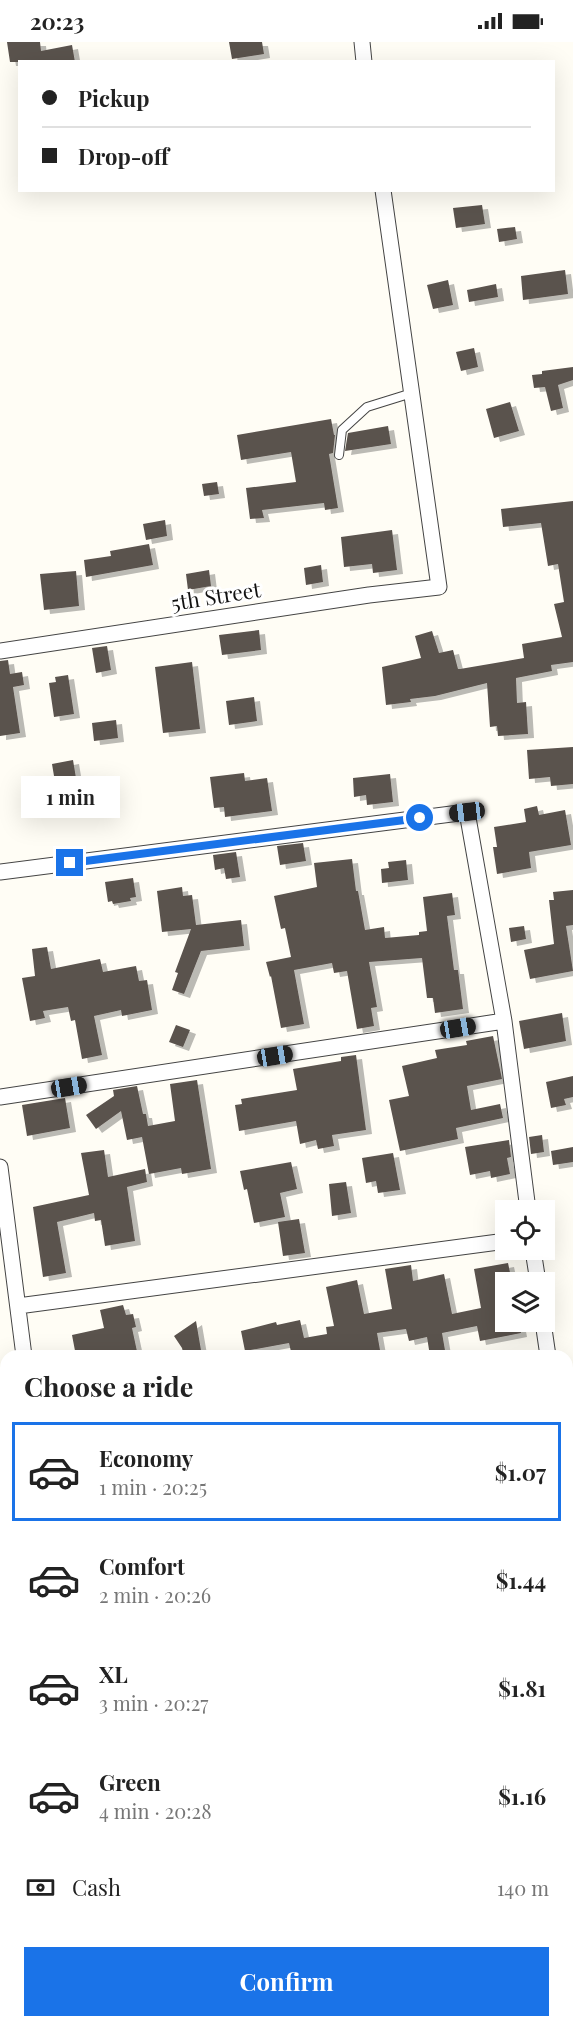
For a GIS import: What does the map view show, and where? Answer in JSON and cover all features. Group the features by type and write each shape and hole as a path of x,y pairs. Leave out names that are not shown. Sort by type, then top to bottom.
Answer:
{"street":[{"path":"362,42 364,60"},
{"path":"383,192 412,393"},
{"name":"5th Street","path":"0,651 369,595 439,587 412,393"},
{"path":"0,872 467,812 504,1021 527,1200"},
{"path":"0,1097 504,1021"},
{"path":"0,1167 23,1350"},
{"path":"18,1306 495,1242"},
{"path":"544,1332 547,1350"}],"lane":[{"path":"339,455 342,430 367,407 412,393"}],"building":[{"path":"7,42 40,42 41,51 72,45 75,60 18,60 18,62 10,62"},
{"path":"229,42 262,42 264,54 232,59"},
{"path":"482,205 485,224 456,228 453,208"},
{"path":"515,227 517,239 499,242 497,229"},
{"path":"565,270 568,294 523,300 521,276"},
{"path":"448,280 453,305 433,309 427,285"},
{"path":"496,284 498,297 469,302 467,290"},
{"path":"474,348 478,367 461,371 456,352"},
{"path":"573,367 573,380 558,385 563,408 551,411 545,387 534,388 532,375 542,374 542,371"},
{"path":"510,402 519,431 494,438 486,409"},
{"path":"331,419 335,435 333,453 329,454 338,508 325,510 324,503 262,510 264,518 250,519 246,488 296,482 291,452 241,460 237,435"},
{"path":"388,426 391,444 345,451 348,433"},
{"path":"217,482 219,494 204,496 202,484"},
{"path":"573,501 573,662 551,665 552,671 516,678 517,703 526,702 528,734 498,736 497,726 490,727 487,683 435,696 410,699 411,702 386,705 382,667 421,658 415,636 432,631 439,653 453,650 458,669 524,658 522,644 562,637 554,604 564,602 558,564 548,566 541,523 503,527 501,509"},
{"path":"165,520 167,536 146,540 143,524"},
{"path":"392,530 397,570 373,573 372,564 344,567 341,537"},
{"path":"149,544 153,565 86,577 84,560 111,556 110,551"},
{"path":"321,565 323,582 306,585 304,568"},
{"path":"209,570 211,586 188,590 186,574"},
{"path":"76,571 79,606 44,610 40,574"},
{"path":"259,630 261,650 222,655 219,635"},
{"path":"107,646 111,670 96,673 92,648"},
{"path":"8,660 10,674 22,672 24,685 13,687 20,733 0,736 0,661"},
{"path":"192,662 200,729 163,733 155,667"},
{"path":"68,675 74,714 54,717 49,683 56,682 55,677"},
{"path":"254,697 257,721 229,725 226,701"},
{"path":"116,720 118,738 94,741 92,723"},
{"path":"573,747 573,784 551,786 550,777 529,779 527,750"},
{"path":"73,760 76,778 55,782 52,764"},
{"path":"244,773 245,781 267,778 272,811 225,817 224,807 214,808 210,777"},
{"path":"390,774 393,802 367,805 366,795 354,797 353,778"},
{"path":"537,806 539,815 565,810 571,845 529,852 531,868 497,874 493,847 497,847 494,827 526,822 524,809"},
{"path":"303,843 306,861 280,865 277,846"},
{"path":"236,852 240,877 226,879 224,868 215,870 213,855"},
{"path":"352,859 356,891 358,891 365,930 384,927 385,938 419,935 419,932 427,931 423,897 452,893 455,915 447,916 454,970 458,970 463,1009 435,1013 433,998 427,998 422,958 369,962 377,1007 371,1008 374,1026 357,1029 347,971 334,973 332,963 294,970 304,1024 281,1028 266,962 291,957 285,928 281,929 274,896 317,887 314,863"},
{"path":"406,860 408,880 382,883 381,869 389,868 388,862"},
{"path":"133,878 136,897 130,898 131,901 113,904 112,901 108,902 105,882"},
{"path":"182,887 183,896 192,895 196,925 241,920 244,946 201,951 184,994 172,990 178,973 175,972 191,929 162,932 157,891"},
{"path":"573,890 573,925 566,926 573,971 530,979 524,950 554,944 549,900 554,900 553,892"},
{"path":"524,926 526,939 511,942 509,928"},
{"path":"47,947 51,969 100,959 103,972 136,966 139,981 147,980 152,1010 122,1016 121,1010 94,1016 102,1055 82,1059 75,1020 71,1021 68,1007 43,1011 45,1018 30,1021 22,978 35,976 32,949"},
{"path":"562,1013 566,1041 524,1049 519,1021"},
{"path":"176,1025 190,1030 183,1047 169,1042"},
{"path":"493,1036 502,1079 467,1086 471,1110 500,1104 503,1118 456,1128 458,1139 400,1151 389,1100 409,1096 402,1066 437,1058 435,1050 467,1045 466,1041"},
{"path":"356,1055 366,1130 332,1135 334,1146 318,1149 316,1140 300,1144 296,1121 239,1131 235,1105 242,1104 241,1099 297,1090 293,1069 341,1061 341,1057"},
{"path":"573,1076 573,1097 564,1099 566,1105 551,1108 546,1082"},
{"path":"197,1080 211,1169 182,1174 181,1168 149,1174 142,1137 127,1140 121,1111 96,1129 86,1115 114,1096 113,1090 137,1086 148,1126 175,1121 170,1084"},
{"path":"65,1098 70,1128 27,1136 22,1105"},
{"path":"542,1135 544,1152 531,1154 529,1137"},
{"path":"509,1140 511,1157 507,1158 510,1174 491,1178 490,1171 470,1175 465,1147"},
{"path":"573,1147 573,1162 553,1165 551,1151"},
{"path":"104,1150 108,1177 145,1169 147,1182 127,1187 135,1241 105,1246 101,1220 95,1221 94,1213 57,1222 66,1273 43,1277 33,1207 89,1195 81,1153"},
{"path":"393,1153 400,1190 378,1193 376,1181 366,1183 362,1158"},
{"path":"291,1162 297,1189 280,1193 285,1217 254,1223 247,1189 244,1190 240,1171"},
{"path":"346,1182 351,1213 332,1216 329,1184"},
{"path":"299,1219 305,1253 283,1256 278,1222"},
{"path":"508,1263 510,1272 495,1272 495,1332 521,1333 480,1341 477,1326 442,1333 445,1350 429,1350 427,1337 409,1341 406,1329 377,1333 380,1350 291,1350 289,1343 245,1350 241,1331 276,1322 277,1325 300,1320 304,1338 327,1334 326,1327 334,1326 326,1287 357,1280 364,1314 392,1309 385,1269 411,1265 413,1281 444,1274 452,1314 481,1308 474,1269"},
{"path":"123,1305 126,1315 133,1314 136,1327 132,1328 137,1350 75,1350 72,1335 104,1328 100,1310"},
{"path":"196,1321 201,1350 182,1350 174,1336"}],"route":[{"path":"70,863 420,818"}]}
